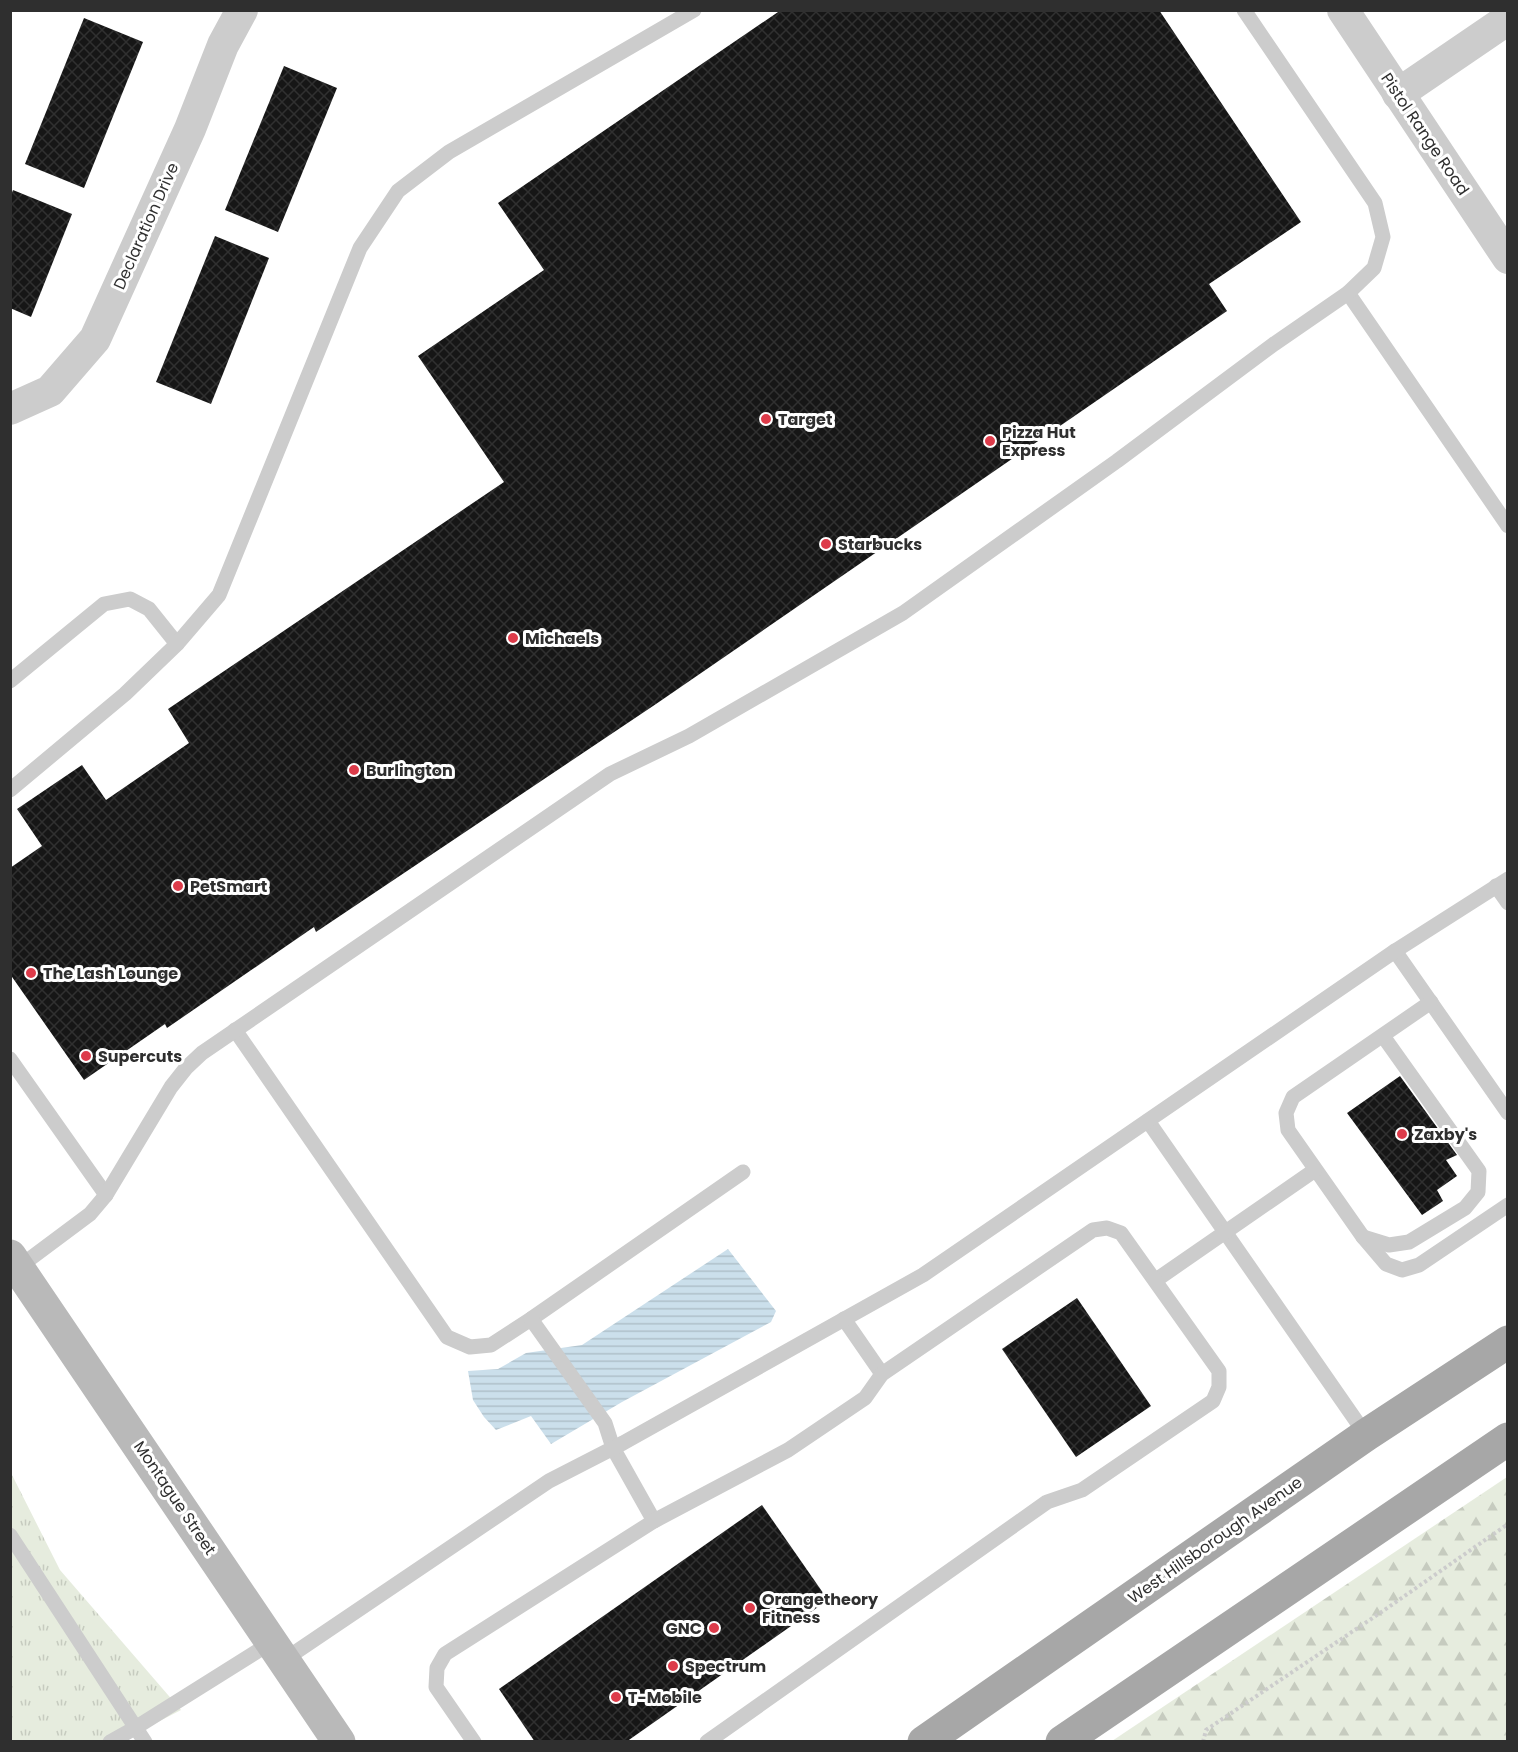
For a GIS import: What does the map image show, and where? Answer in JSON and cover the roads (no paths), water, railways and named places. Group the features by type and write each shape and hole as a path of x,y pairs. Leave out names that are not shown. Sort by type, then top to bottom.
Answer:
{"main road":[{"name":"West Hillsborough Avenue","path":"924,1742 1366,1435 1508,1342"},
{"path":"1062,1742 1503,1439"}],"street":[{"name":"Declaration Drive","path":"10,410 50,391 95,339 190,129 223,45 242,10"},
{"name":"Pistol Range Road","path":"1343,10 1508,258"},
{"path":"1398,94 1508,19"},
{"name":"Montague Street","path":"13,1265 339,1742"}],"lane":[{"path":"10,790 125,694 177,644 219,595 360,248 398,191 449,152 694,10"},
{"path":"13,1265 90,1214 106,1195 171,1088 186,1068 202,1053 610,774 689,736 903,613 1348,293 1374,268 1383,237 1376,203 1244,10"},
{"path":"1348,293 1508,526"},
{"path":"10,681 104,604 130,599 149,609 177,644"},
{"path":"110,1742 278,1651 549,1481 613,1448 923,1275 1395,951 1502,882 1508,903"},
{"path":"1395,951 1508,1113"},
{"path":"1431,1002 1293,1097 1286,1113 1288,1130 1363,1237 1386,1264 1402,1270 1419,1265 1508,1205"},
{"path":"235,1030 447,1337 470,1347 491,1344 531,1319 743,1172"},
{"path":"1363,1237 1389,1245 1409,1242 1465,1208 1478,1192 1479,1171 1383,1036"},
{"path":"10,1059 106,1195"},
{"path":"1148,1121 1366,1435"},
{"path":"1156,1280 1315,1170"},
{"path":"474,1742 436,1687 437,1668 445,1654 654,1521 788,1450 864,1398 882,1374 1093,1230 1107,1228 1121,1233 1219,1371 1220,1387 1213,1401 1082,1490 1047,1502 707,1742"},
{"path":"531,1319 605,1424 613,1448 654,1521"},
{"path":"844,1319 882,1374"},
{"path":"10,1535 145,1742"}],"water":[{"path":"728,1249 776,1311 771,1322 622,1402 551,1444 531,1416 496,1430 473,1400 468,1371 498,1369 526,1353 582,1345"}],"place":[{"name":"Target","path":"766,419"},
{"name":"Pizza Hut Express","path":"990,441"},
{"name":"Starbucks","path":"826,544"},
{"name":"Michaels","path":"513,638"},
{"name":"Burlington","path":"354,770"},
{"name":"PetSmart","path":"178,886"},
{"name":"The Lash Lounge","path":"31,973"},
{"name":"Supercuts","path":"86,1056"},
{"name":"Zaxby's","path":"1402,1134"},
{"name":"Orangetheory Fitness","path":"750,1608"},
{"name":"GNC","path":"714,1628"},
{"name":"Spectrum","path":"673,1666"},
{"name":"T-Mobile","path":"616,1697"}]}
